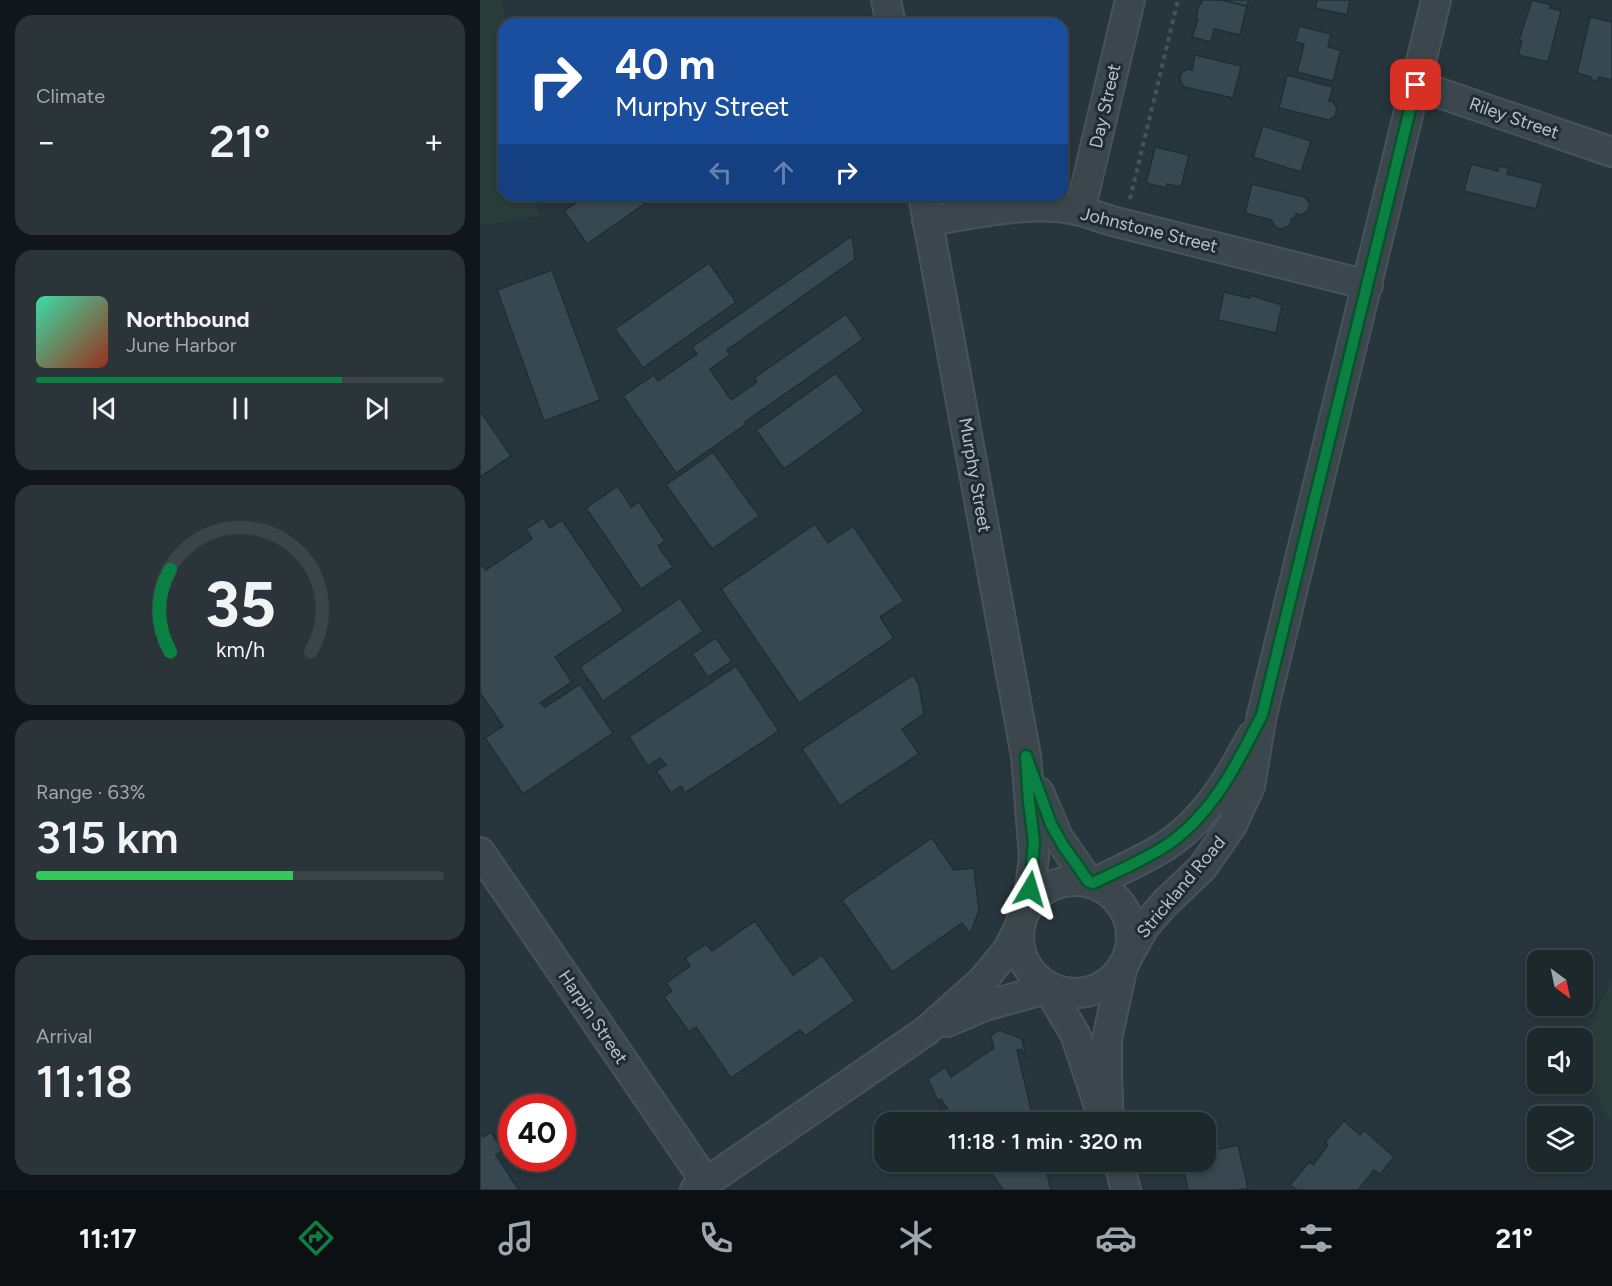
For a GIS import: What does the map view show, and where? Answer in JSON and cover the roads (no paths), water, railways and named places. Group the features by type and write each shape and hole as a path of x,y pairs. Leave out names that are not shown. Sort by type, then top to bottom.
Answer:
{"street":[{"path":"886,0 890,18"},
{"name":"Day Street","path":"1080,211 1130,0"},
{"name":"Strickland Road","path":"1125,961 1149,920 1202,868 1232,825 1250,786 1262,715 1436,0"},
{"name":"Riley Street","path":"1416,85 1612,152"},
{"name":"Johnstone Street","path":"925,208 994,210 1055,208 1080,211 1368,285"},
{"name":"Murphy Street","path":"925,208 1026,756 1034,857 1030,889 1022,919"},
{"name":"Strickland Road","path":"1091,883 1154,853 1184,832 1214,799 1243,753 1262,715"},
{"name":"Murphy Street","path":"1026,756 1051,824 1064,847 1091,883"},
{"name":"Harpin Street","path":"480,852 701,1186"},
{"path":"701,1186 926,1031 987,976 1007,951 1022,919 1041,892 1064,881 1091,883 1113,895 1126,912 1131,934 1107,1039 1107,1112"},
{"path":"1022,919 1020,951 1024,963 1031,973 1052,988 1056,1002 1075,1035 1094,1096 1102,1112"},
{"path":"926,1031 985,1006 1052,988 1080,993 1093,990 1115,976 1125,961"},
{"path":"1121,1172 1126,1190"}]}
